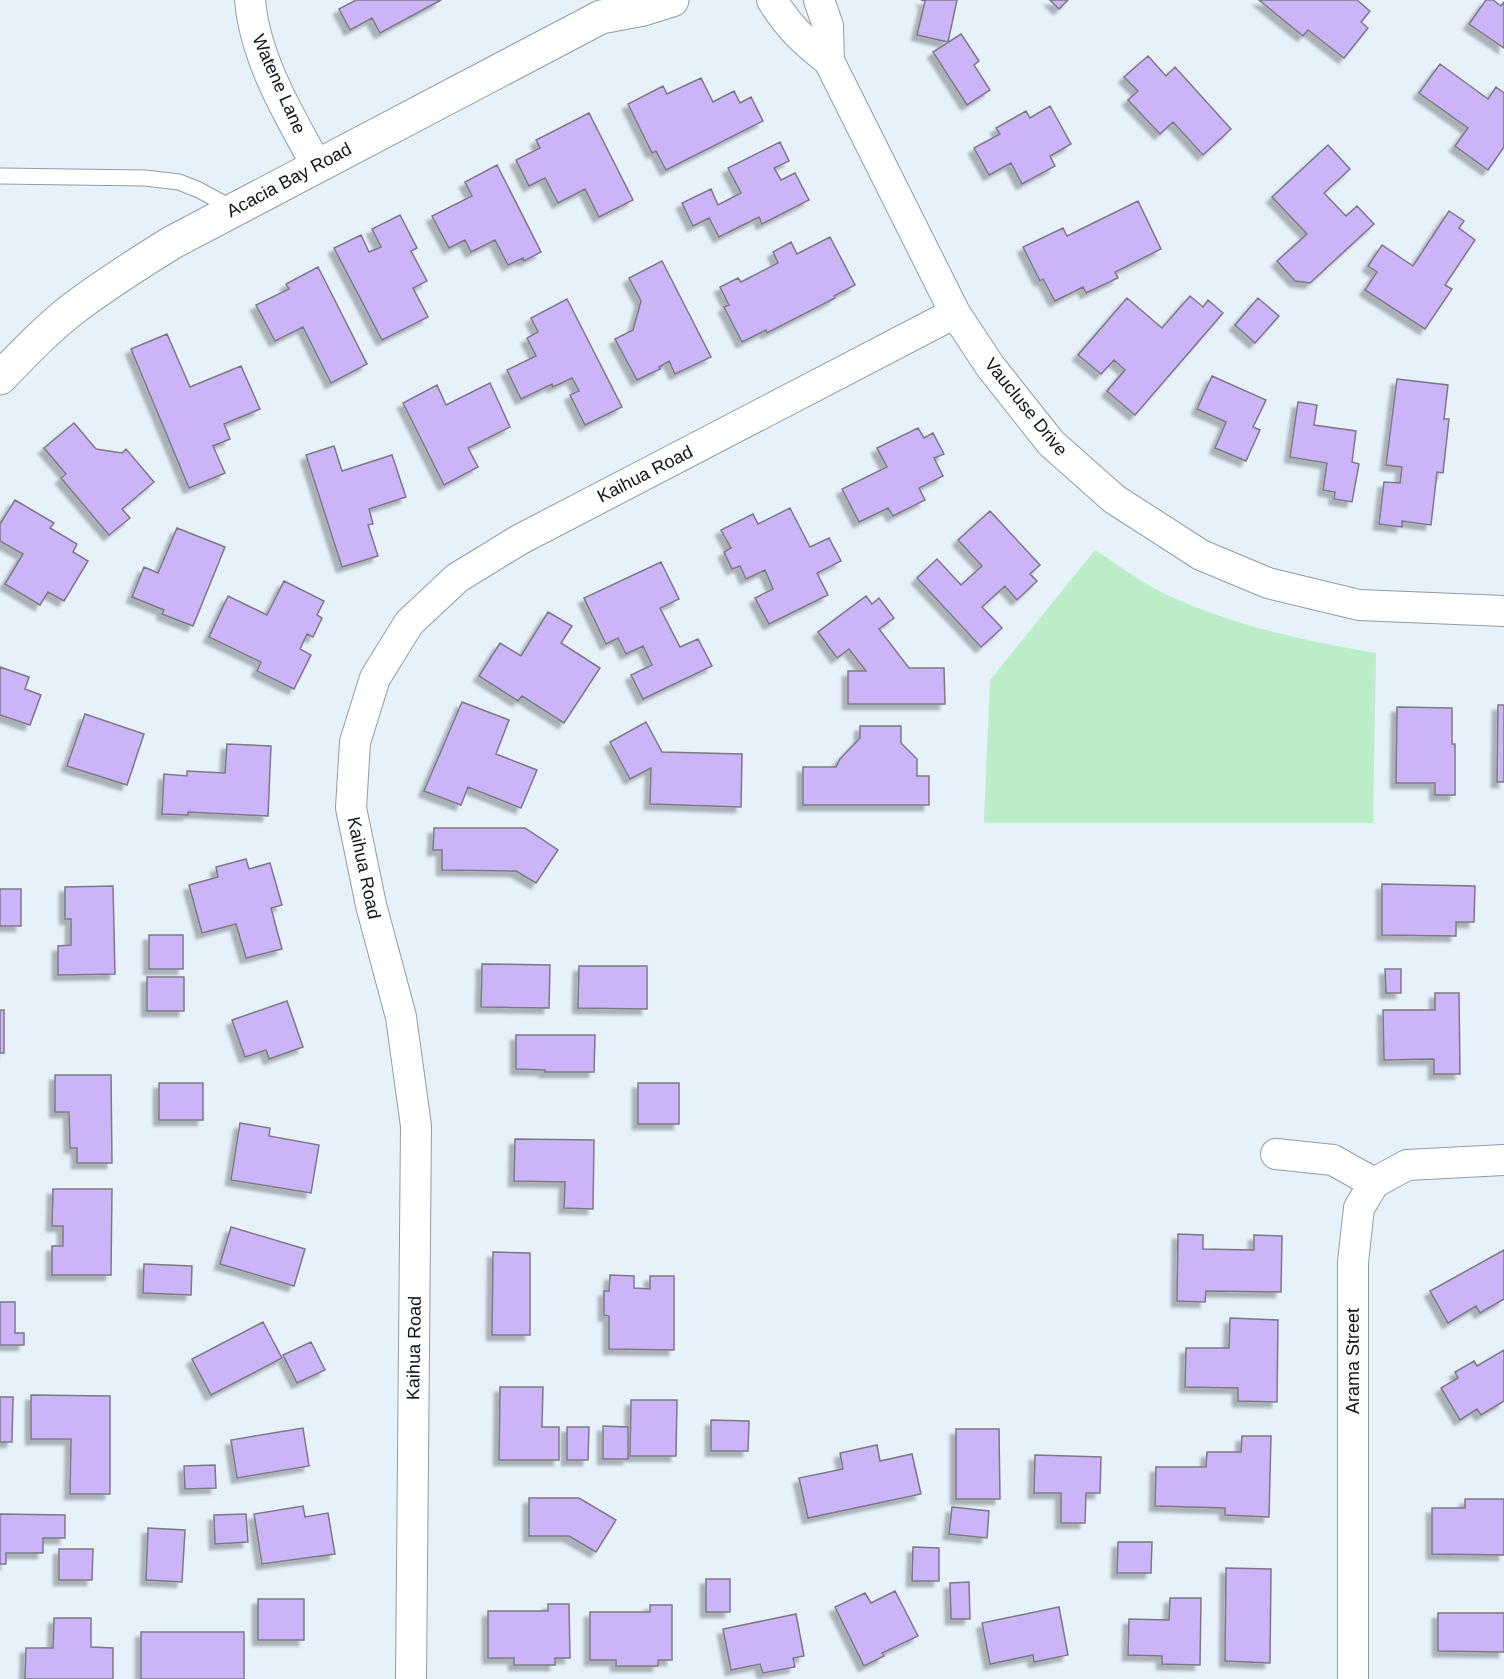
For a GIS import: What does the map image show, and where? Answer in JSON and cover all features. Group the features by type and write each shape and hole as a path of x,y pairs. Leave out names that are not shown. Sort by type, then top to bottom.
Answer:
{"street":[{"name":"Watene Lane","path":"250,0 252,20 262,56 317,166"},
{"name":"Acacia Bay Road","path":"0,378 72,309 115,278 173,242 609,9 643,9 672,0"},
{"name":"Vaucluse Drive","path":"772,0 802,40 829,62 955,314 990,366 1051,443 1114,499 1201,555 1268,583 1359,605 1504,611"},
{"name":"Vaucluse Drive","path":"819,0 828,26 829,62"},
{"name":"Kaihua Road","path":"411,1679 416,1126 401,1017 371,905 351,808 355,742 375,678 409,624 457,578 519,540 955,314"},
{"path":"1276,1154 1333,1160 1374,1183 1407,1165 1504,1160"},
{"name":"Arama Street","path":"1353,1679 1353,1262 1359,1208 1374,1183"}],"lane":[{"path":"0,176 145,178 178,182 199,190 234,209"}],"green space":[{"path":"1095,550 1156,590 1216,615 1268,631 1376,653 1373,823 984,823 990,680"}],"building":[{"path":"356,0 441,0 380,33 372,18 350,30 339,9"},
{"path":"921,0 957,0 948,42 917,35 925,1"},
{"path":"1050,0 1068,0 1059,9"},
{"path":"1259,0 1357,0 1370,11 1361,22 1368,28 1344,58 1308,30 1303,36"},
{"path":"1486,0 1493,0 1501,6 1504,2 1504,48 1469,24"},
{"path":"961,34 979,61 974,65 990,90 967,105 933,52"},
{"path":"1148,56 1166,76 1175,67 1231,129 1203,155 1173,122 1160,134 1128,100 1138,91 1124,77"},
{"path":"1440,64 1488,99 1496,87 1504,93 1504,147 1488,170 1455,146 1468,128 1419,93"},
{"path":"701,78 713,102 734,91 740,103 751,97 763,121 666,170 656,151 652,153 628,104 663,86 667,94"},
{"path":"1050,106 1071,144 1050,156 1055,166 1022,184 1011,163 989,175 974,148 1000,134 996,128 1026,111 1030,118"},
{"path":"589,113 633,200 599,217 585,189 558,203 545,178 529,186 516,160 540,148 536,140"},
{"path":"780,142 789,161 774,168 781,180 795,173 809,200 762,224 759,217 719,237 709,218 693,226 682,203 711,189 718,205 741,193 728,168"},
{"path":"1328,145 1350,169 1324,193 1346,216 1357,206 1374,224 1310,283 1295,281 1277,261 1307,234 1272,197"},
{"path":"497,165 541,252 524,261 523,258 508,265 495,240 471,252 465,240 449,248 432,216 472,196 465,182"},
{"path":"1138,201 1161,249 1115,272 1118,278 1086,293 1083,287 1055,301 1043,279 1040,281 1023,247 1063,228 1067,236"},
{"path":"1449,211 1464,221 1459,228 1475,240 1445,285 1452,289 1425,329 1365,290 1377,272 1368,266 1382,245 1413,266"},
{"path":"400,215 417,248 411,251 427,281 413,288 428,317 382,340 334,248 361,235 369,252 381,247 372,229"},
{"path":"830,237 855,285 834,296 835,298 767,333 766,330 742,342 724,307 729,305 720,287 738,278 741,282 778,263 773,252 791,242 797,254"},
{"path":"662,261 711,357 675,374 669,361 659,367 660,369 637,380 615,339 633,330 641,301 629,278"},
{"path":"318,267 367,364 331,383 303,327 275,341 256,305 289,289 286,284"},
{"path":"1190,296 1203,307 1208,300 1223,313 1135,415 1107,391 1125,370 1114,360 1101,374 1078,355 1127,298 1162,328"},
{"path":"1258,298 1279,316 1255,343 1235,325"},
{"path":"567,299 622,407 585,425 570,395 579,391 572,378 553,387 552,384 521,399 507,370 536,356 527,338 538,332 531,318"},
{"path":"167,334 190,387 241,366 260,409 224,424 230,439 213,446 225,473 189,488 131,349"},
{"path":"1212,376 1266,400 1253,427 1260,430 1246,461 1215,448 1226,422 1197,409"},
{"path":"1397,379 1448,385 1444,419 1449,419 1443,473 1437,472 1431,525 1402,521 1402,527 1379,524 1384,482 1400,483 1402,467 1386,465"},
{"path":"490,383 510,427 468,448 478,467 444,485 403,403 437,385 446,405"},
{"path":"1298,402 1317,405 1314,425 1356,431 1352,462 1359,464 1352,502 1334,499 1335,492 1323,490 1327,463 1290,457"},
{"path":"74,423 96,449 122,453 126,449 154,482 122,509 130,518 109,535 61,478 66,474 44,448"},
{"path":"918,428 924,438 933,433 944,454 934,458 943,476 919,488 925,500 893,516 888,508 859,522 842,489 887,467 877,448"},
{"path":"334,446 342,471 392,455 406,497 369,509 373,524 368,525 378,556 342,567 306,455"},
{"path":"15,500 54,523 50,528 77,544 73,552 88,561 64,601 48,592 40,605 5,584 23,554 0,541 0,524"},
{"path":"790,508 810,547 829,538 841,561 817,573 828,595 769,624 755,598 773,589 765,570 746,579 740,566 732,569 724,552 731,548 721,530 753,514 758,524"},
{"path":"990,511 1040,565 1030,574 1037,581 1017,600 1005,586 982,607 1002,628 981,647 917,578 937,559 961,585 982,566 958,540"},
{"path":"177,528 225,547 193,626 162,614 164,610 132,597 144,567 158,573"},
{"path":"661,562 679,599 660,608 680,647 698,639 712,666 643,699 631,675 652,665 643,646 626,654 618,638 606,644 584,598"},
{"path":"284,581 324,601 317,615 322,618 313,637 307,634 300,649 311,655 294,689 257,671 261,662 209,637 228,596 267,615"},
{"path":"866,596 872,604 879,598 894,618 879,629 909,668 944,668 945,704 848,704 848,671 866,671 849,649 837,658 818,632"},
{"path":"548,612 572,626 561,643 600,668 564,723 522,696 518,701 479,676 500,643 521,656"},
{"path":"0,667 29,677 25,689 41,695 30,725 0,715"},
{"path":"462,702 509,720 496,754 537,770 521,808 468,787 461,805 424,791"},
{"path":"1498,705 1504,705 1504,782 1497,782"},
{"path":"1397,707 1452,708 1455,795 1435,795 1435,783 1396,783"},
{"path":"85,714 144,734 127,785 67,766"},
{"path":"646,722 662,752 742,754 741,807 650,804 651,768 630,779 610,742"},
{"path":"860,726 901,726 901,743 917,759 917,776 929,776 929,805 803,805 803,767 836,767 840,759 860,738"},
{"path":"227,744 271,746 268,816 188,812 188,815 162,814 164,774 187,776 187,771 225,773"},
{"path":"434,828 525,828 558,850 536,883 516,871 442,870 442,850 433,850"},
{"path":"246,859 249,869 270,863 282,905 271,908 282,949 246,958 236,924 202,933 189,885 218,877 216,867"},
{"path":"1382,884 1475,886 1474,922 1456,922 1456,936 1382,935"},
{"path":"113,886 115,974 58,975 58,946 71,945 71,919 65,919 65,887"},
{"path":"0,889 21,889 21,926 0,926"},
{"path":"149,935 183,935 183,969 149,969"},
{"path":"482,964 550,965 549,1008 481,1007"},
{"path":"579,966 647,966 647,1009 578,1008"},
{"path":"1385,969 1401,969 1401,993 1386,993"},
{"path":"147,977 184,977 184,1011 147,1011"},
{"path":"1435,993 1459,993 1460,1074 1434,1074 1434,1059 1384,1060 1383,1010 1435,1010"},
{"path":"287,1001 303,1047 269,1059 266,1050 245,1057 232,1020"},
{"path":"0,1010 4,1010 4,1053 0,1053"},
{"path":"516,1035 595,1035 594,1072 545,1072 545,1070 516,1069"},
{"path":"55,1075 111,1075 112,1163 77,1163 77,1148 70,1148 69,1112 55,1112"},
{"path":"159,1083 203,1083 203,1120 159,1120"},
{"path":"638,1083 679,1083 679,1124 638,1124"},
{"path":"240,1123 270,1128 269,1136 319,1145 311,1193 231,1180"},
{"path":"515,1139 594,1140 593,1209 564,1208 565,1182 514,1181"},
{"path":"53,1189 112,1189 111,1275 52,1275 52,1246 63,1246 63,1226 52,1226"},
{"path":"231,1227 305,1249 294,1286 220,1264"},
{"path":"1178,1234 1203,1235 1203,1249 1254,1250 1254,1235 1282,1236 1281,1292 1206,1291 1205,1302 1177,1301"},
{"path":"1504,1250 1504,1299 1480,1313 1476,1306 1448,1323 1430,1291"},
{"path":"493,1252 530,1253 530,1335 492,1335"},
{"path":"144,1264 192,1266 191,1295 143,1293"},
{"path":"610,1275 634,1276 634,1288 650,1289 650,1276 674,1276 674,1350 609,1349 609,1316 604,1315 604,1291 609,1291"},
{"path":"0,1302 15,1302 15,1333 24,1333 24,1345 0,1345"},
{"path":"1230,1318 1278,1320 1277,1402 1238,1401 1238,1388 1185,1387 1186,1348 1229,1348"},
{"path":"263,1322 282,1358 211,1395 192,1359"},
{"path":"311,1342 325,1370 297,1383 283,1355"},
{"path":"1504,1350 1504,1401 1481,1415 1477,1409 1460,1420 1441,1388 1458,1378 1455,1372 1474,1361 1477,1366"},
{"path":"500,1387 543,1387 542,1427 559,1427 559,1460 499,1460"},
{"path":"31,1395 110,1396 110,1494 70,1494 71,1439 31,1439"},
{"path":"0,1397 13,1397 12,1442 0,1442"},
{"path":"631,1400 677,1400 676,1456 630,1456"},
{"path":"711,1420 749,1421 748,1451 711,1451"},
{"path":"603,1426 628,1427 628,1459 603,1459"},
{"path":"567,1427 589,1427 588,1460 567,1460"},
{"path":"303,1428 309,1466 237,1478 231,1440"},
{"path":"956,1429 999,1429 1000,1499 956,1499"},
{"path":"1242,1436 1271,1436 1269,1517 1225,1515 1225,1508 1155,1506 1156,1467 1206,1467 1207,1452 1241,1452"},
{"path":"877,1445 880,1461 912,1454 921,1494 808,1518 799,1478 843,1469 840,1453"},
{"path":"1035,1455 1101,1457 1100,1493 1086,1493 1085,1523 1061,1523 1061,1493 1034,1493"},
{"path":"215,1465 216,1488 185,1489 184,1466"},
{"path":"529,1498 579,1498 616,1520 596,1552 569,1536 529,1536"},
{"path":"1465,1499 1504,1499 1504,1555 1432,1554 1432,1508 1465,1508"},
{"path":"303,1506 305,1517 328,1513 335,1554 262,1564 254,1514"},
{"path":"952,1507 989,1511 987,1538 949,1534"},
{"path":"0,1514 65,1515 65,1538 43,1538 43,1553 6,1553 6,1564 0,1564"},
{"path":"246,1514 248,1542 215,1544 214,1515"},
{"path":"148,1528 185,1530 182,1582 146,1580"},
{"path":"1118,1542 1152,1542 1151,1573 1117,1573"},
{"path":"913,1547 939,1548 939,1581 912,1581"},
{"path":"59,1549 93,1549 92,1580 59,1580"},
{"path":"1226,1568 1271,1569 1270,1663 1225,1661"},
{"path":"706,1579 730,1579 730,1612 706,1612"},
{"path":"969,1582 970,1619 951,1619 950,1583"},
{"path":"895,1591 918,1636 882,1653 884,1656 864,1666 835,1607 865,1593 871,1603"},
{"path":"1170,1598 1201,1598 1200,1665 1162,1664 1162,1656 1128,1655 1129,1619 1169,1620"},
{"path":"258,1599 304,1599 304,1640 258,1640"},
{"path":"548,1604 569,1604 570,1658 555,1658 555,1665 514,1665 514,1658 488,1658 488,1611 548,1611"},
{"path":"650,1605 672,1605 672,1660 658,1660 658,1666 616,1666 616,1660 590,1660 590,1612 650,1612"},
{"path":"1059,1607 1068,1655 1034,1662 1033,1655 990,1664 982,1623"},
{"path":"1438,1613 1504,1613 1504,1652 1438,1651"},
{"path":"796,1614 804,1656 793,1658 795,1667 763,1673 760,1664 731,1670 723,1629"},
{"path":"54,1618 91,1618 91,1647 113,1648 113,1679 25,1679 26,1648 53,1648"},
{"path":"141,1632 244,1632 244,1679 141,1679"}]}
